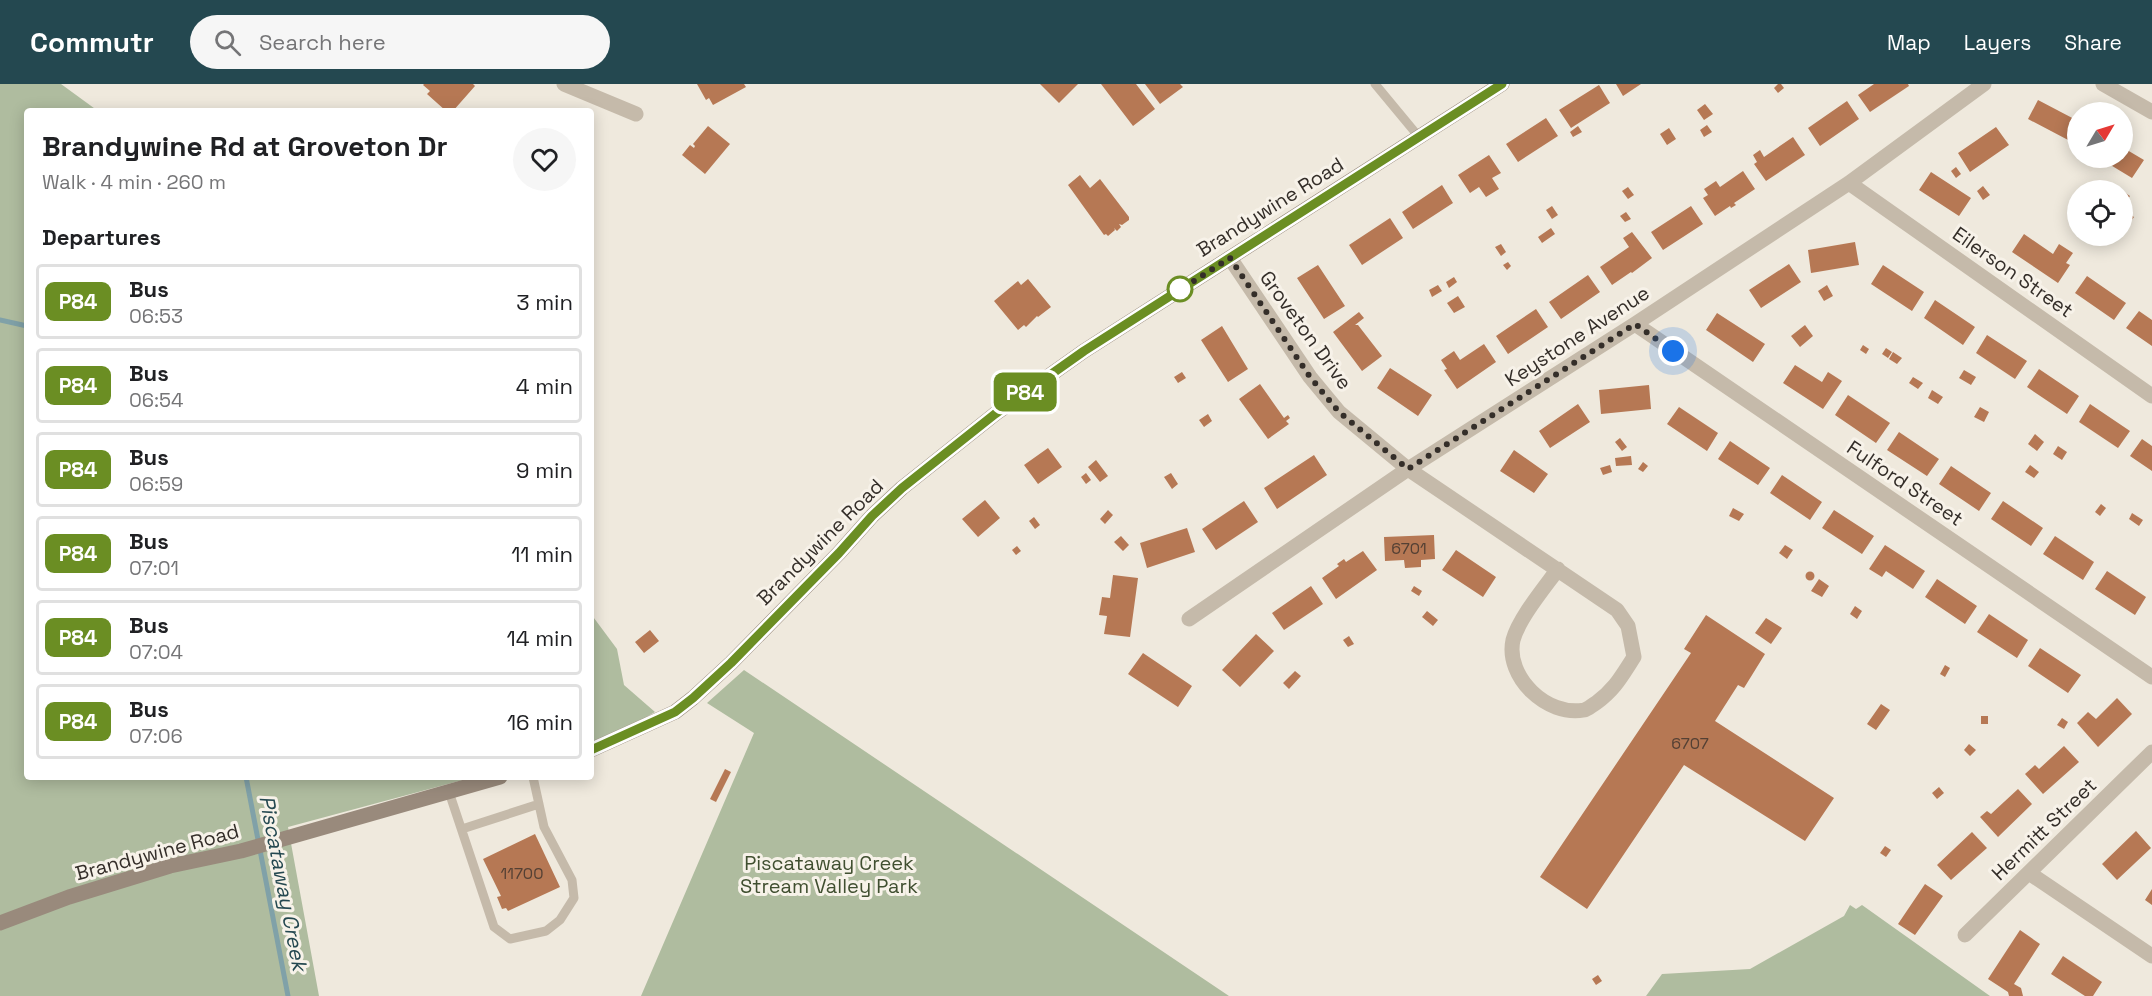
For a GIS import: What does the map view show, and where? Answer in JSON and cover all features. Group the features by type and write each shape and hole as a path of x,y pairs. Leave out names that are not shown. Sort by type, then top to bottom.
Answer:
{"main road":[{"name":"Brandywine Road","path":"594,749 675,712 731,663 872,516 902,488 995,414 1084,351 1502,84"},
{"name":"Brandywine Road","path":"0,923 69,897 170,866 241,851 490,780"}],"street":[{"path":"564,84 636,114"},
{"name":"Keystone Avenue","path":"1189,619 1408,469 1850,183 1984,84"},
{"path":"2103,84 2152,112"},
{"name":"Eilerson Street","path":"1850,183 2152,396"},
{"name":"Groveton Drive","path":"1230,258 1310,377 1339,412 1408,469 1558,569 1617,610 1628,626 1634,657 1613,691 1586,710 1559,710 1534,695 1514,669 1513,640 1529,608 1558,569"},
{"name":"Fulford Street","path":"1635,324 2152,677"},
{"name":"Hermitt Street","path":"1965,935 2152,752"},
{"path":"2029,873 2152,956"}],"lane":[{"path":"1375,84 1419,137"},
{"path":"449,792 494,927 510,939 546,931 560,920 574,898 572,880 544,827 534,780"},
{"path":"462,830 539,804"}],"green space":[{"path":"0,84 61,84 94,108 24,108 24,780 463,780 288,827 319,996 0,996"},
{"path":"594,618 617,649 624,685 655,712 594,743"},
{"name":"Piscataway Creek Stream Valley Park","path":"744,670 1229,996 641,996 754,733 707,703"},
{"path":"1850,905 1856,909 1862,905 1990,996 1646,996 1662,974 1750,969 1844,916"}],"building":[{"path":"473,84 475,86 456,108 443,108 427,94 430,91 423,85"},
{"path":"697,84 744,84 746,87 713,105 709,98 706,100"},
{"path":"1040,84 1078,84 1059,103"},
{"path":"1101,84 1136,84 1155,109 1133,126"},
{"path":"1145,84 1180,84 1183,87 1160,104"},
{"path":"1616,84 1641,84 1623,96"},
{"path":"1778,84 1784,88 1778,93 1774,88"},
{"path":"1874,84 1908,84 1909,86 1870,112 1858,95"},
{"path":"1599,85 1610,103 1571,128 1559,110"},
{"path":"2038,100 2067,115 2067,139 2028,119"},
{"path":"1847,101 1859,119 1820,146 1808,128"},
{"path":"1705,104 1713,114 1704,120 1697,110"},
{"path":"1546,118 1558,136 1518,162 1506,144"},
{"path":"1707,125 1712,132 1704,137 1700,130"},
{"path":"708,126 730,144 705,174 682,155 690,145 694,148 693,144"},
{"path":"1578,126 1582,132 1573,137 1570,132"},
{"path":"1996,127 2009,145 1970,172 1958,153"},
{"path":"1669,128 1676,139 1667,145 1660,134"},
{"path":"1793,137 1805,155 1766,181 1754,164 1757,162 1753,155 1760,150 1764,157"},
{"path":"2133,154 2144,160 2132,178 2116,168 2133,168"},
{"path":"1489,155 1501,173 1492,178 1499,189 1486,197 1479,187 1470,193 1458,175"},
{"path":"1956,167 1961,174 1956,178 1951,171"},
{"path":"1743,171 1755,189 1734,203 1736,205 1731,208 1730,206 1715,216 1703,198 1708,195 1704,189 1716,181 1720,187"},
{"path":"1931,172 1971,198 1959,216 1919,190"},
{"path":"1080,175 1090,188 1100,179 1129,217 1129,220 1122,225 1119,224 1121,227 1117,231 1114,228 1115,230 1108,236 1104,235 1068,185"},
{"path":"1442,185 1453,203 1413,229 1402,212"},
{"path":"1983,186 1990,195 1983,200 1977,191"},
{"path":"1628,187 1634,195 1628,199 1622,191"},
{"path":"1552,206 1558,215 1552,219 1546,210"},
{"path":"1691,206 1703,224 1663,250 1651,232"},
{"path":"1626,212 1631,219 1625,222 1620,216"},
{"path":"1390,218 1403,238 1362,265 1349,245"},
{"path":"1551,228 1555,234 1542,243 1538,237"},
{"path":"1632,232 1652,258 1612,285 1600,267 1629,247 1623,238"},
{"path":"2024,234 2053,254 2059,244 2073,253 2066,263 2070,265 2058,283 2012,252"},
{"path":"1855,242 1859,265 1811,273 1808,250"},
{"path":"1501,244 1506,252 1501,256 1495,247"},
{"path":"1508,262 1511,266 1507,270 1503,265"},
{"path":"1789,264 1801,282 1761,308 1749,290"},
{"path":"1318,265 1345,306 1324,319 1297,278"},
{"path":"1883,265 1924,292 1912,311 1871,284"},
{"path":"1588,275 1600,292 1561,319 1549,302"},
{"path":"2087,276 2126,303 2114,320 2075,293"},
{"path":"1454,277 1457,282 1449,288 1446,282"},
{"path":"1028,279 1051,307 1026,327 1024,325 1018,330 994,301 1018,281 1021,285"},
{"path":"1438,285 1442,291 1432,297 1429,290"},
{"path":"1827,285 1833,296 1824,301 1818,291"},
{"path":"1458,296 1465,307 1454,313 1447,303"},
{"path":"1935,300 1975,327 1963,345 1924,318"},
{"path":"1536,309 1548,327 1508,354 1496,336"},
{"path":"2139,311 2152,320 2152,346 2126,328"},
{"path":"1359,312 1364,318 1355,325 1358,325 1382,356 1362,371 1333,332"},
{"path":"1717,313 1765,344 1753,362 1706,330"},
{"path":"1805,325 1813,336 1800,347 1791,336"},
{"path":"1222,326 1248,369 1228,382 1201,340"},
{"path":"1987,335 2027,361 2015,379 1976,353"},
{"path":"1484,344 1496,362 1457,389 1444,370 1447,369 1441,360 1454,351 1460,360"},
{"path":"1863,345 1869,349 1866,354 1860,350"},
{"path":"1886,348 1892,352 1888,358 1882,354"},
{"path":"1893,352 1902,358 1897,364 1889,359"},
{"path":"1795,365 1822,382 1828,372 1842,381 1823,409 1783,383"},
{"path":"1390,368 1432,395 1418,416 1377,388"},
{"path":"2039,369 2079,396 2067,414 2027,387"},
{"path":"1964,370 1976,377 1971,385 1959,378"},
{"path":"1182,372 1186,378 1178,383 1174,377"},
{"path":"1913,377 1923,383 1918,389 1909,383"},
{"path":"1260,384 1284,418 1288,415 1290,418 1286,421 1289,424 1268,439 1239,399"},
{"path":"1649,385 1651,409 1601,414 1599,390"},
{"path":"1932,390 1943,397 1938,404 1928,398"},
{"path":"1848,395 1890,423 1876,443 1835,415"},
{"path":"1578,404 1590,422 1550,448 1539,431"},
{"path":"2090,404 2130,431 2118,448 2079,422"},
{"path":"1679,407 1718,433 1707,451 1667,424"},
{"path":"1980,407 1989,412 1984,422 1974,417"},
{"path":"1208,414 1212,421 1204,427 1199,420"},
{"path":"1899,432 1939,459 1927,476 1887,450"},
{"path":"2035,434 2044,442 2037,451 2028,444"},
{"path":"1620,438 1627,447 1622,451 1615,442"},
{"path":"2142,439 2152,446 2152,471 2130,456"},
{"path":"1730,441 1770,468 1758,485 1718,459"},
{"path":"2058,446 2067,452 2062,460 2053,454"},
{"path":"1048,448 1062,467 1038,484 1024,465"},
{"path":"1514,450 1548,474 1534,493 1500,471"},
{"path":"1314,455 1327,475 1277,509 1264,488"},
{"path":"1631,456 1632,465 1616,466 1615,458"},
{"path":"1096,460 1108,476 1100,482 1088,467"},
{"path":"1643,462 1648,466 1643,472 1638,469"},
{"path":"1610,465 1612,472 1603,475 1600,468"},
{"path":"2030,465 2039,472 2034,478 2025,472"},
{"path":"1951,466 1991,493 1979,511 1939,484"},
{"path":"1086,473 1091,480 1086,484 1081,477"},
{"path":"1171,473 1178,484 1172,489 1164,477"},
{"path":"1782,475 1822,502 1810,520 1770,493"},
{"path":"985,500 1000,518 978,537 962,519"},
{"path":"1244,501 1258,522 1216,550 1202,529"},
{"path":"2003,501 2043,528 2031,546 1991,519"},
{"path":"2101,504 2106,508 2100,516 2095,512"},
{"path":"1733,508 1744,514 1739,521 1729,516"},
{"path":"1108,510 1113,515 1105,524 1100,519"},
{"path":"1834,510 1874,536 1862,554 1822,528"},
{"path":"2132,513 2143,520 2139,526 2129,519"},
{"path":"1034,517 1040,525 1035,529 1029,521"},
{"path":"1187,528 1195,552 1147,568 1140,543"},
{"path":"1434,535 1435,559 1421,560 1421,567 1405,568 1404,560 1385,561 1384,537"},
{"path":"1121,536 1129,545 1123,551 1114,542"},
{"path":"2055,536 2094,562 2083,580 2043,554"},
{"path":"1785,545 1793,550 1787,559 1779,553"},
{"path":"1885,545 1925,571 1913,589 1886,571 1882,577 1869,569"},
{"path":"1017,546 1021,551 1016,555 1012,550"},
{"path":"1456,550 1496,577 1483,597 1442,570"},
{"path":"1363,551 1377,570 1336,599 1322,578 1339,566 1337,564 1344,559 1346,562"},
{"path":"2107,571 2146,597 2135,615 2095,589"},
{"path":"1810,572 1814,576 1810,580 1806,576"},
{"path":"1113,575 1138,578 1130,637 1104,634 1107,616 1099,615 1102,597 1110,598"},
{"path":"1819,579 1829,586 1822,597 1811,591"},
{"path":"1937,579 1977,606 1965,624 1925,597"},
{"path":"1311,586 1323,604 1284,630 1272,613"},
{"path":"1414,586 1422,591 1419,596 1411,591"},
{"path":"1855,606 1862,611 1857,619 1850,614"},
{"path":"1427,611 1438,620 1433,626 1422,617"},
{"path":"1989,614 2028,640 2017,658 1977,632"},
{"path":"1706,615 1765,654 1744,688 1738,685 1715,721 1834,798 1805,841 1684,765 1587,909 1540,877 1691,653 1684,649"},
{"path":"1766,618 1782,628 1771,644 1755,633"},
{"path":"650,630 659,641 644,653 635,642"},
{"path":"1256,634 1274,651 1240,687 1222,670"},
{"path":"1349,636 1354,644 1348,647 1343,640"},
{"path":"2040,648 2081,675 2068,693 2028,666"},
{"path":"1143,653 1192,686 1178,707 1128,674"},
{"path":"1945,665 1950,668 1945,677 1940,674"},
{"path":"1295,671 1301,676 1289,689 1283,683"},
{"path":"2117,698 2132,714 2098,747 2077,723 2088,712 2096,719"},
{"path":"1881,704 1890,710 1876,730 1867,724"},
{"path":"1981,716 1988,716 1988,724 1981,724"},
{"path":"2062,718 2068,722 2064,729 2057,725"},
{"path":"1969,744 1976,750 1970,756 1964,750"},
{"path":"2064,746 2079,762 2043,794 2025,774 2035,765 2039,769"},
{"path":"725,769 731,772 716,802 710,799"},
{"path":"1939,787 1944,793 1937,799 1932,793"},
{"path":"2018,789 2032,804 1998,837 1980,817 1987,811 1991,814"},
{"path":"2136,831 2151,848 2117,880 2102,864"},
{"path":"1972,832 1987,848 1951,880 1937,865"},
{"path":"535,834 560,887 508,911 506,908 502,909 497,897 501,896 483,859"},
{"path":"1885,846 1891,850 1886,857 1880,853"},
{"path":"1925,884 1943,896 1915,935 1898,924"},
{"path":"2152,889 2152,905 2145,900"},
{"path":"2020,930 2040,944 2014,984 2021,988 2023,996 2009,996 2008,992 1988,979"},
{"path":"2063,956 2102,982 2093,996 2085,996 2051,974"},
{"path":"1598,975 1602,981 1596,985 1592,979"}],"waterway":[{"name":"Piscataway Creek","path":"0,320 24,325"},
{"name":"Piscataway Creek","path":"247,780 288,996"}],"bus line":[{"name":"P84","path":"594,749 675,712 693,698 731,663 872,516 902,488 995,414 1084,351 1502,84"}],"route":[{"path":"1180,289 1178,291 1230,258 1310,377 1339,412 1408,469 1635,324 1673,351"}]}
